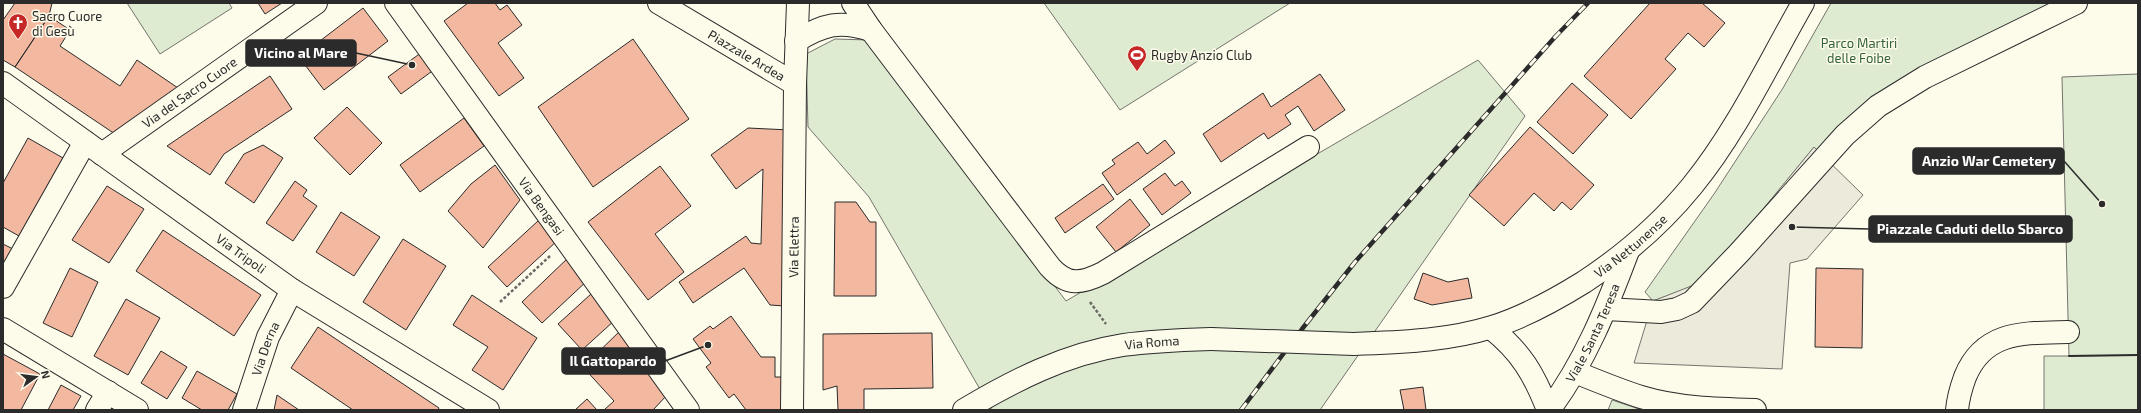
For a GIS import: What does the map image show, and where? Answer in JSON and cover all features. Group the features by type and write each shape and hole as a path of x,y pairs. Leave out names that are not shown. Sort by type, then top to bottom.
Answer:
{"street":[{"name":"Via del Sacro Cuore","path":"3,286 94,148 316,3"},
{"name":"Via Bengasi","path":"396,3 566,241 680,407"},
{"name":"Piazzale Ardea","path":"795,84 798,3"},
{"path":"853,3 871,30 1050,266 1060,276 1075,282 1082,282 1103,272 1308,147"},
{"name":"Via Nettunense","path":"1354,344 1436,339 1491,328 1529,313 1559,297 1628,251 1675,206 1693,185 1734,124 1803,3"},
{"path":"1606,310 1661,312 1677,309 1692,302 1739,254 1845,135 1878,106 1909,85 2076,3"},
{"name":"Piazzale Ardea","path":"673,6 795,84"},
{"path":"796,41 819,28 839,23 851,24 871,30"},
{"name":"Via Tripoli","path":"3,83 292,290 488,410"},
{"name":"Via Elettra","path":"792,410 795,84"},
{"name":"Viale Santa Teresa","path":"1549,410 1575,372 1606,310 1628,251"},
{"name":"Via Derna","path":"244,410 268,337 292,290"},
{"name":"Viale Santa Teresa","path":"1491,328 1524,360 1536,381 1549,410"},
{"path":"3,329 103,401 137,410"},
{"path":"1957,410 1960,392 1971,365 1990,344 2018,334 2068,332"},
{"name":"Via Roma","path":"964,410 1000,389 1049,366 1098,350 1122,345 1163,341 1211,339 1354,344"},
{"path":"1575,372 1642,397 1660,402 1677,405 1755,410"}],"path":[{"path":"500,302 566,241"},
{"path":"1075,282 1122,345"}],"green space":[{"path":"127,3 229,3 232,8 160,54"},
{"name":"Rugby Anzio Club","path":"1044,3 1290,3 1120,110"},
{"name":"Parco Martiri delle Foibe","path":"1831,3 2052,3 1820,153 1814,147 1704,282 1653,301 1645,292 1714,194 1783,88"},
{"path":"835,39 869,40 1066,301 1478,60 1525,116 1320,410 992,410 869,197 808,127 806,54"},
{"path":"2138,74 2138,410 2044,410 2044,356 2069,356 2062,77"},
{"path":"1612,400 1642,410 1608,410"}],"shaded area":[{"path":"1814,147 1863,195 1807,259 1790,263 1782,369 1634,363 1653,301 1704,281"}],"building":[{"name":"Sacro Cuore di Gesù","path":"15,3 52,3 49,16 15,67 3,60 3,20"},
{"path":"258,3 282,3 265,14"},
{"path":"468,3 495,3 500,10 507,5 522,25 498,43 524,78 499,96 444,21"},
{"path":"1650,3 1702,3 1725,23 1704,47 1688,33 1665,59 1676,69 1631,119 1584,76"},
{"path":"363,8 388,41 324,90 299,57"},
{"path":"49,16 70,30 60,46 120,86 137,60 178,88 115,134 15,67"},
{"path":"633,39 689,119 593,187 538,107"},
{"path":"422,52 435,69 401,94 388,77"},
{"path":"1320,74 1345,110 1314,131 1298,106 1285,115 1291,124 1268,139 1264,133 1221,162 1203,134 1263,93 1271,107"},
{"path":"270,76 292,109 224,154 210,175 167,146"},
{"path":"1572,83 1608,115 1573,154 1537,122"},
{"path":"347,107 382,143 350,175 314,138"},
{"path":"464,118 484,146 420,192 400,165"},
{"path":"1530,127 1594,185 1571,210 1562,202 1554,211 1534,193 1504,226 1469,195"},
{"path":"748,128 790,130 785,306 770,305 744,268 693,303 679,282 746,236 751,243 761,244 763,169 736,189 711,155"},
{"path":"28,138 63,158 19,236 3,227 3,183"},
{"path":"1165,140 1175,153 1117,195 1102,173 1115,164 1112,160 1138,142 1147,154"},
{"path":"263,145 283,158 254,203 225,183 244,154"},
{"path":"495,165 520,200 483,248 448,211 471,184"},
{"path":"660,166 691,206 655,234 684,272 648,300 588,222"},
{"path":"1165,173 1175,186 1182,181 1191,193 1162,215 1143,189"},
{"path":"295,181 307,190 303,196 317,206 293,241 266,223"},
{"path":"1103,184 1114,199 1065,233 1055,218"},
{"path":"107,186 144,209 109,263 72,240"},
{"path":"1130,199 1150,225 1116,252 1096,227"},
{"path":"835,202 856,202 870,222 876,222 876,296 834,296"},
{"path":"341,212 380,237 354,276 316,252"},
{"path":"539,220 558,240 507,287 488,267"},
{"path":"163,230 261,295 234,336 136,271"},
{"path":"403,239 446,266 406,330 363,302"},
{"path":"3,244 13,249 3,267"},
{"path":"569,257 589,279 542,323 522,302"},
{"path":"70,268 98,282 72,337 43,323"},
{"path":"1816,268 1863,269 1862,348 1815,347"},
{"path":"1423,273 1448,282 1468,278 1472,298 1432,305 1414,299"},
{"path":"591,294 615,320 582,350 558,324"},
{"path":"472,295 537,338 503,390 472,370 488,347 453,325"},
{"path":"126,299 160,318 128,375 94,356"},
{"path":"731,316 761,357 775,357 775,377 783,377 791,410 746,410 734,394 729,398 706,367 711,363 693,339 710,326 713,329"},
{"path":"318,327 439,408 438,410 353,410 291,368"},
{"path":"622,329 667,395 653,410 604,410 614,401 583,367"},
{"path":"932,333 933,388 864,389 864,410 838,410 837,386 823,390 823,334"},
{"path":"161,351 187,367 167,399 141,383"},
{"path":"3,354 40,374 21,410 3,410"},
{"path":"197,371 237,394 228,410 202,410 182,398"},
{"path":"61,385 81,396 73,410 48,410"},
{"path":"1423,387 1426,410 1404,410 1400,390"},
{"path":"277,395 299,410 274,410"},
{"path":"587,399 597,410 575,410"}],"railway":[{"path":"1241,410 1355,262 1555,37 1588,3"}],"wall":[{"path":"2069,356 2138,355"}],"place":[{"name":"Sacro Cuore di Gesù","path":"18,40"},
{"name":"Vicino al Mare","path":"412,65"},
{"name":"Rugby Anzio Club","path":"1137,72"},
{"name":"Anzio War Cemetery","path":"2102,204"},
{"name":"Piazzale Caduti dello Sbarco","path":"1792,227"},
{"name":"Il Gattopardo","path":"708,345"}]}
